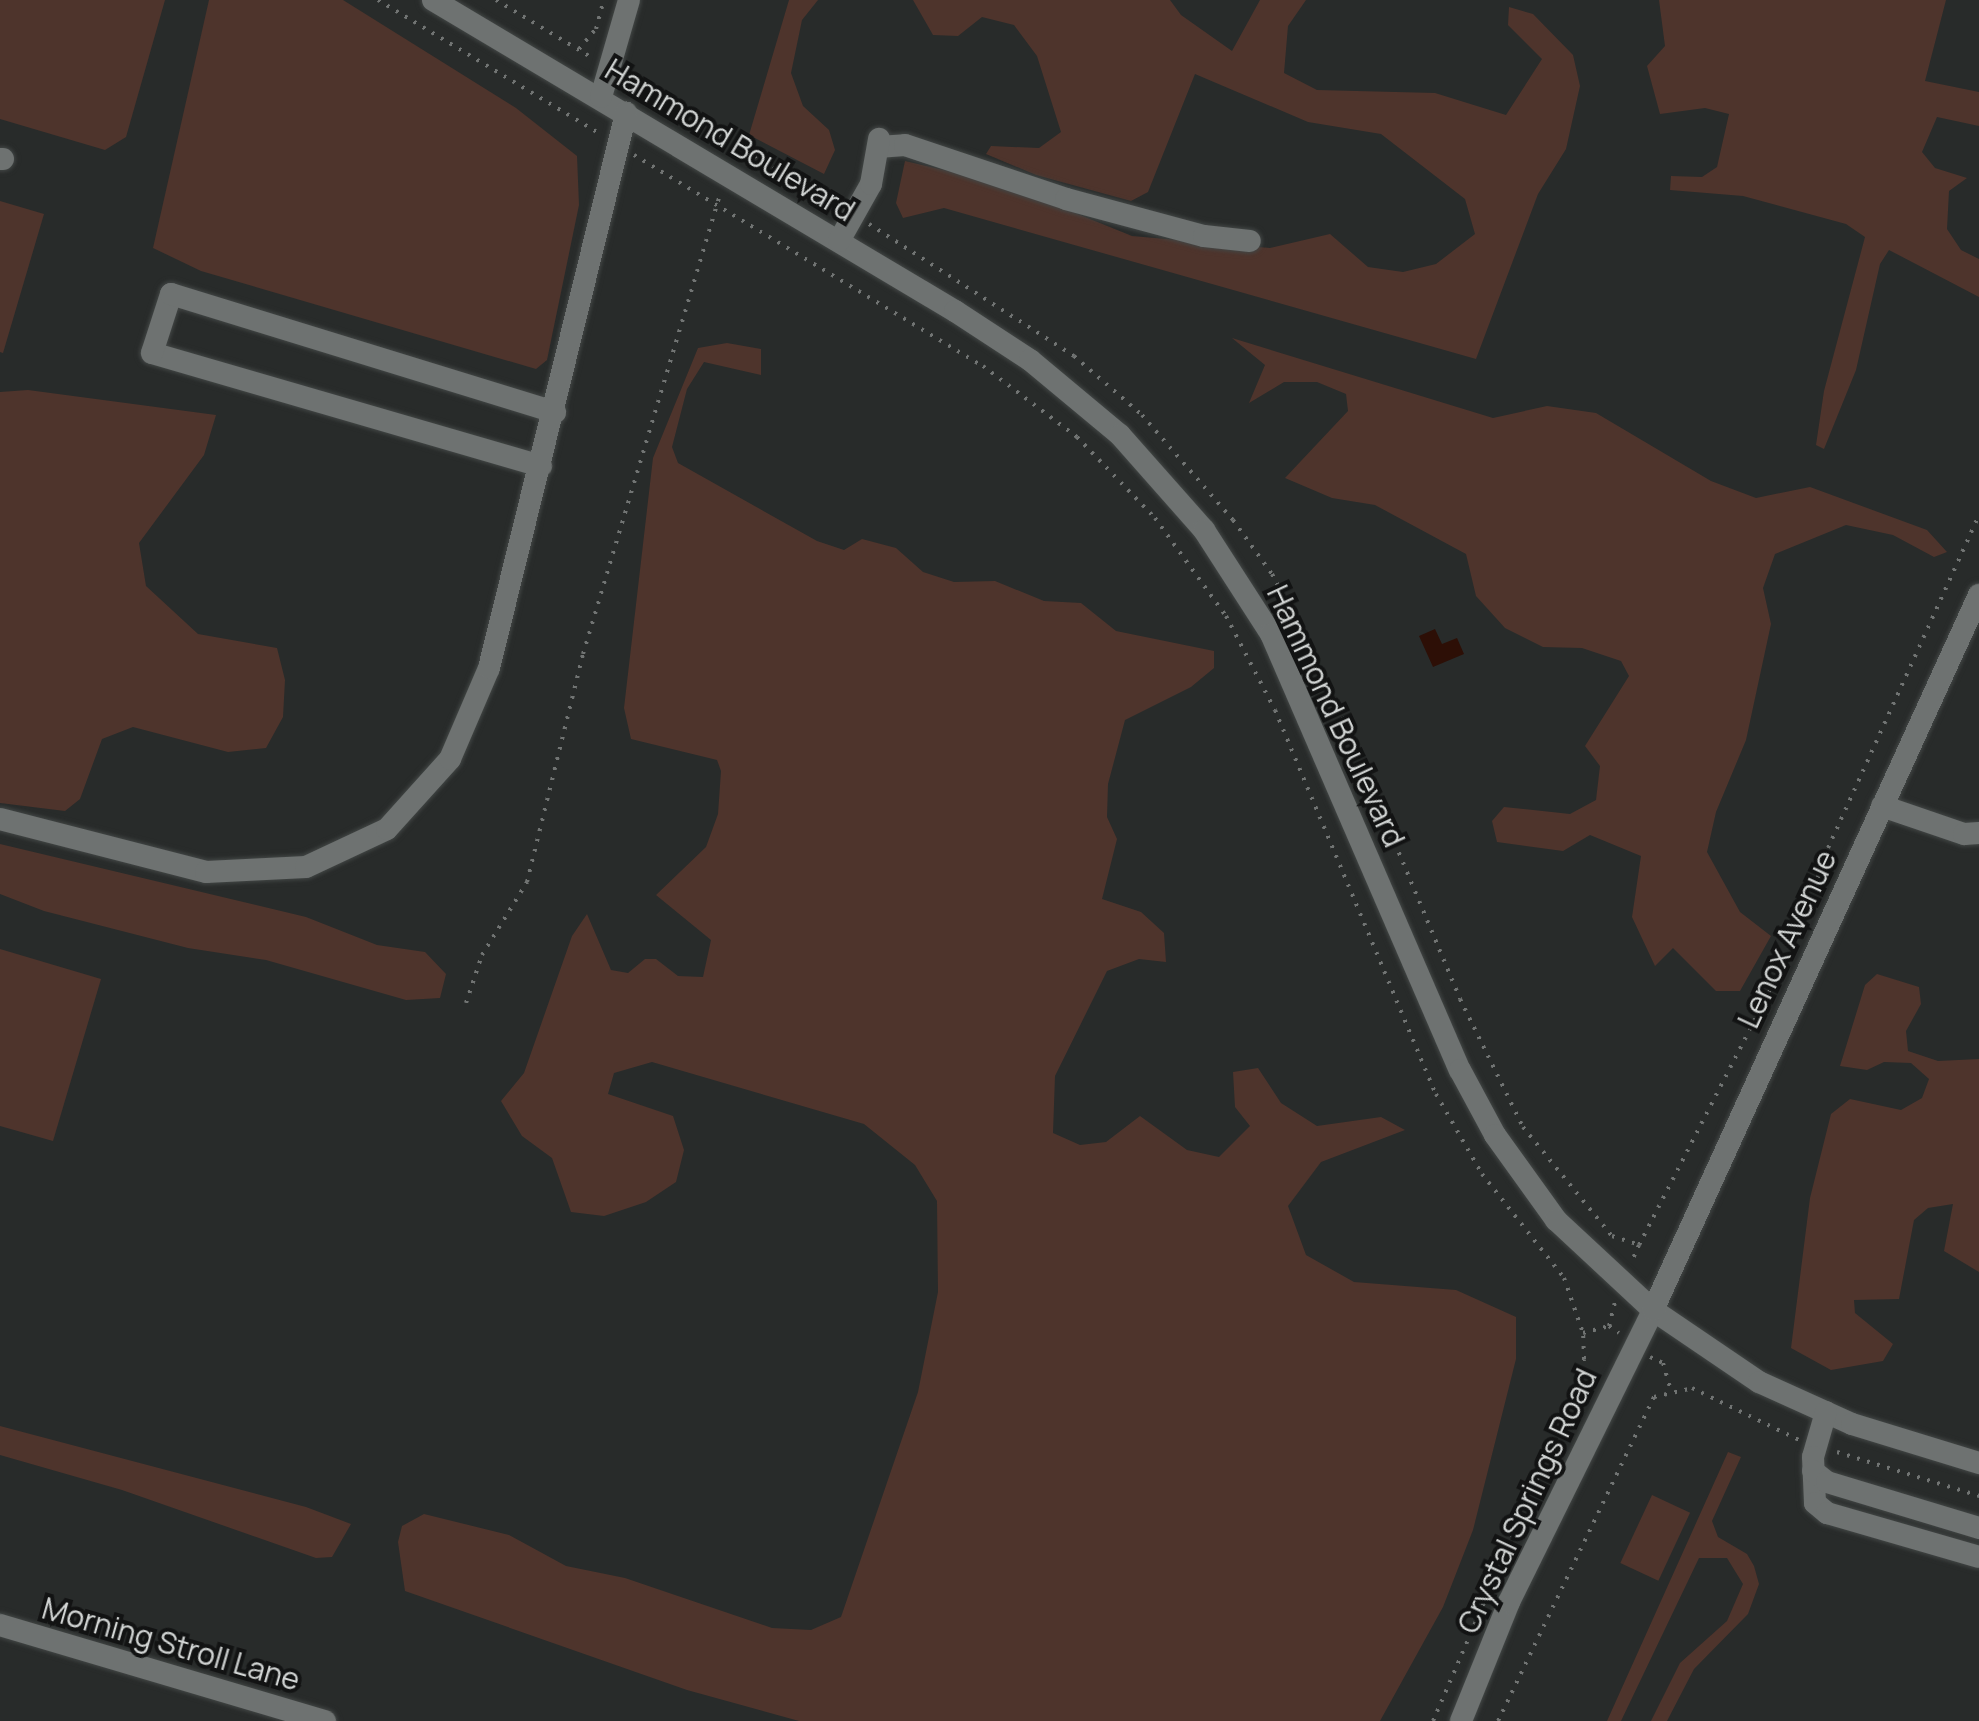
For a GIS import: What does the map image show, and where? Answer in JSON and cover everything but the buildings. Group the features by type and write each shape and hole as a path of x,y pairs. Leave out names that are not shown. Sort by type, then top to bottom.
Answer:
{"street":[{"name":"Hammond Boulevard","path":"433,0 839,241 1072,394 1151,466 1204,530 1272,634 1460,1070 1495,1135 1556,1220 1652,1310 1759,1382 1826,1412 1979,1463"},
{"path":"601,97 629,0"},
{"path":"0,820 206,872 306,867 386,829 450,760 489,668 626,112"},
{"path":"839,241 870,184 878,143 905,145 1066,198 1204,236 1250,241"},
{"path":"541,466 152,353 171,294 555,412"},
{"name":"Lenox Avenue","path":"1652,1310 1979,595"},
{"path":"1882,806 1964,834 1979,832"},
{"name":"Crystal Springs Road","path":"1461,1721 1509,1602 1652,1310"},
{"path":"1826,1412 1814,1470 1815,1503 1827,1513 1979,1557"},
{"path":"1814,1470 1827,1482 1979,1528"},
{"name":"Morning Stroll Lane","path":"0,1625 326,1721"}],"path":[{"path":"378,0 1032,400 1114,472 1194,568 1275,710 1436,1094 1482,1174 1564,1278 1582,1333 1584,1358 1575,1391 1433,1721"},
{"path":"496,0 854,215 1074,356 1142,415 1233,520 1272,574 1330,688 1460,999 1523,1126 1612,1236 1639,1245"},
{"path":"579,50 596,28 604,0"},
{"path":"466,1003 482,955 527,882 583,654 726,174"},
{"path":"1609,1326 1639,1245 1796,937 1828,848 1979,515"},
{"path":"1582,1333 1609,1326"},
{"path":"1498,1721 1643,1409 1670,1388 1663,1363 1609,1326"}],"shaded area":[{"path":"0,0 165,0 126,137 105,150 0,119"},
{"path":"209,0 343,0 516,108 577,156 579,205 547,360 536,369 201,271 153,248"},
{"path":"789,0 818,0 802,20 791,73 803,106 829,130 835,150 824,174 749,135"},
{"path":"913,0 1170,0 1181,15 1232,51 1260,0 1306,0 1288,26 1284,73 1317,90 1435,93 1506,115 1542,59 1508,25 1509,7 1533,14 1573,55 1580,86 1566,149 1538,194 1476,359 944,208 903,218 896,203 905,161 1004,184 1132,236 1270,248 1330,234 1368,267 1403,272 1436,264 1475,234 1465,199 1381,134 1308,122 1195,74 1148,192 1131,201 1036,175 986,154 991,146 1039,148 1061,132 1037,56 1014,25 982,17 958,36 933,35"},
{"path":"1659,0 1946,0 1925,81 1979,92 1979,126 1937,117 1922,152 1935,168 1967,178 1949,191 1947,229 1961,250 1979,259 1979,297 1889,250 1880,264 1856,370 1824,449 1816,445 1824,391 1865,237 1846,224 1743,196 1670,190 1671,176 1702,177 1717,167 1729,114 1705,108 1660,114 1647,66 1665,46"},
{"path":"0,201 44,214 3,353 0,352"},
{"path":"1232,338 1493,418 1547,406 1596,413 1711,481 1756,498 1810,487 1927,530 1947,552 1934,557 1893,535 1846,525 1775,554 1763,588 1771,624 1746,740 1716,812 1707,852 1740,912 1771,936 1740,991 1716,991 1673,948 1655,966 1632,917 1641,856 1590,835 1563,851 1497,842 1492,821 1504,807 1570,814 1596,800 1600,766 1585,746 1629,676 1621,661 1582,648 1543,647 1505,628 1476,596 1466,554 1375,505 1332,498 1285,478 1348,411 1346,394 1317,382 1284,382 1249,403 1265,365"},
{"path":"727,343 761,349 761,375 704,362 687,389 672,447 678,463 817,541 844,550 862,539 896,548 923,572 954,582 995,581 1044,601 1081,603 1116,631 1214,651 1214,668 1191,687 1125,720 1108,784 1107,817 1117,839 1102,899 1141,912 1164,933 1166,962 1139,959 1107,971 1055,1076 1053,1133 1080,1145 1106,1142 1140,1116 1187,1150 1219,1157 1250,1126 1235,1107 1233,1072 1258,1068 1281,1103 1317,1126 1381,1117 1405,1130 1321,1162 1288,1206 1306,1255 1354,1282 1456,1290 1516,1317 1516,1359 1473,1530 1443,1607 1380,1721 799,1721 687,1690 405,1591 398,1542 402,1526 424,1514 509,1535 566,1566 625,1578 772,1628 811,1630 841,1617 918,1392 938,1292 937,1201 915,1165 864,1124 652,1062 614,1073 608,1094 673,1116 684,1150 676,1182 646,1202 604,1216 571,1212 552,1158 522,1136 501,1101 524,1073 572,936 587,914 611,970 628,973 645,959 656,959 678,976 703,977 711,940 656,895 706,847 718,814 721,771 717,760 631,739 624,708 653,458 698,348"},
{"path":"28,390 216,415 204,455 139,543 146,586 198,634 277,648 285,680 283,717 266,748 228,752 133,727 102,739 80,799 65,811 0,803 0,392"},
{"path":"1435,629 1442,644 1457,638 1464,654 1433,667 1419,636"},
{"path":"0,844 306,917 377,945 425,952 446,974 440,998 406,1000 266,960 188,948 44,911 0,894"},
{"path":"0,949 101,979 53,1141 0,1126"},
{"path":"1877,974 1919,987 1921,1004 1906,1031 1908,1051 1938,1061 1979,1059 1979,1272 1944,1251 1953,1204 1928,1208 1914,1220 1899,1299 1854,1300 1855,1313 1893,1344 1883,1361 1831,1370 1791,1348 1810,1198 1831,1114 1850,1099 1901,1110 1922,1098 1929,1079 1911,1063 1884,1062 1867,1070 1840,1066 1865,985"},
{"path":"0,1426 306,1507 351,1524 332,1557 316,1558 122,1490 0,1455"},
{"path":"1728,1452 1741,1457 1712,1521 1718,1537 1747,1554 1754,1566 1759,1584 1748,1614 1694,1669 1667,1721 1651,1721 1680,1663 1727,1621 1743,1584 1727,1558 1699,1558 1621,1721 1607,1721"},
{"path":"1652,1495 1690,1513 1658,1581 1620,1563"}]}
